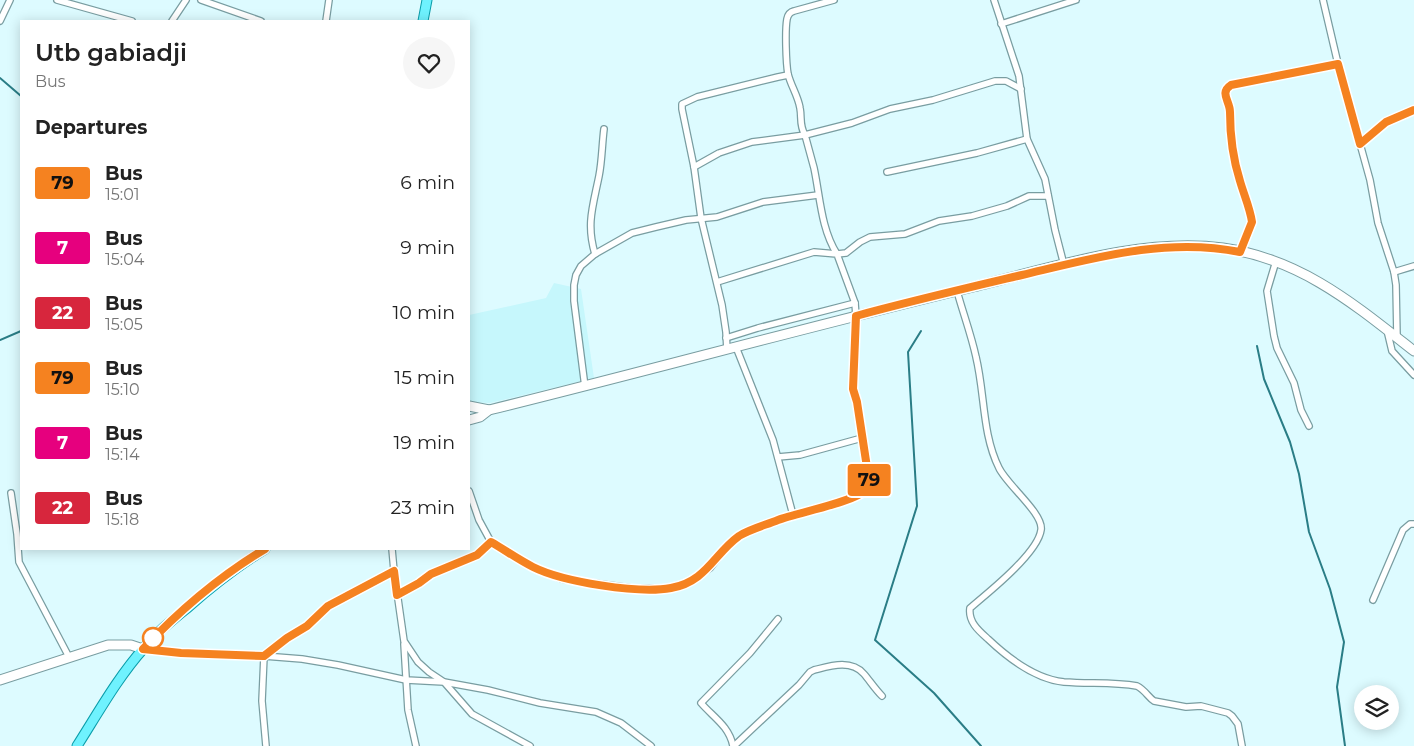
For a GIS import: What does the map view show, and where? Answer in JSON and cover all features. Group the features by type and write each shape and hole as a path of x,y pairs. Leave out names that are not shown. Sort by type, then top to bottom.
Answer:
{"main road":[{"path":"423,20 427,0"},
{"path":"77,746 126,672 158,632 213,584 238,565 263,550"}],"street":[{"path":"0,20 10,0"},
{"path":"57,0 128,20"},
{"path":"173,20 186,0"},
{"path":"201,0 258,20"},
{"path":"326,20 329,0"},
{"path":"470,494 479,520 491,542 534,568 562,578 631,588 670,588 688,583 710,568 727,546 739,536 793,515 851,499 864,492 869,479 857,402 853,389 856,316 854,303 837,254 832,246 818,195 814,168 801,129 801,109 788,75 786,35 790,12 834,0"},
{"path":"994,0 1019,76 1027,139 1044,179 1054,230 1064,265"},
{"path":"1001,24 1076,0"},
{"path":"1323,0 1338,64 1370,180 1378,224 1394,272 1396,285 1396,337"},
{"path":"1240,252 1252,222 1237,172 1229,125 1229,107 1225,91 1229,86 1240,82 1338,64"},
{"path":"788,75 697,97 682,104 701,218 722,305 726,338 773,440 793,515"},
{"path":"694,167 719,153 752,142 804,135 852,123 890,109 934,100 995,81 1006,80 1021,89"},
{"path":"1360,144 1386,122 1414,110"},
{"path":"595,254 591,241 590,213 599,175 604,129"},
{"path":"887,172 977,153 1027,139"},
{"path":"585,386 574,301 574,285 580,266 595,254 632,233 686,220 717,217 762,202 818,195"},
{"path":"717,282 814,252 837,254 846,252 870,237 905,234 939,221 972,216 1006,206 1029,196 1048,196"},
{"path":"470,421 480,417 489,410 856,316 1105,255 1170,246 1207,247 1240,252 1276,261 1298,270 1322,283 1414,351"},
{"path":"1276,261 1267,291 1274,336 1277,348 1294,383 1301,410 1309,426"},
{"path":"1394,272 1414,266"},
{"path":"957,291 976,357 984,415 994,457 1004,478 1036,515 1042,530 1033,550 970,608 970,618 976,628 1009,656 1033,672 1048,678 1065,682 1137,686 1144,690 1150,699 1154,701 1186,707 1201,706 1228,713 1238,724 1242,746"},
{"path":"726,338 854,303"},
{"path":"1387,330 1392,351 1414,375"},
{"path":"470,406 489,410"},
{"path":"778,456 800,455 862,438"},
{"path":"11,493 18,534 19,562 69,657"},
{"path":"1373,600 1403,530 1410,524 1414,524"},
{"path":"397,595 431,574 477,555 491,542"},
{"path":"392,550 404,641 408,710 416,746"},
{"path":"266,746 262,686 264,656 287,638 307,626 328,606 394,571"},
{"path":"778,619 750,653 701,703 714,718 722,722 734,746 814,670 852,665 862,672 882,696"},
{"path":"404,641 418,662 428,672 444,682 472,714 530,746"},
{"path":"0,680 108,645 131,645 143,649 181,653 264,656 320,662 406,680 444,682 596,712 621,722 651,746"}],"shaded area":[{"path":"554,283 581,289 594,378 490,403 470,402 470,315 546,298"}],"waterway":[{"path":"0,78 20,95"},
{"path":"0,340 20,331"},
{"path":"921,331 908,352 917,506 875,640 934,693 981,746"},
{"path":"1257,346 1264,379 1290,442 1299,474 1309,532 1330,589 1344,642 1337,687 1345,746"}],"bus line":[{"name":"79","path":"263,550 238,565 213,584 158,632 143,649 181,653 264,656 287,638 307,626 328,606 394,571 397,595 439,570 477,555 491,542 534,568 562,578 619,587 649,589 670,588 688,583 710,568 727,546 742,534 793,515 851,499 864,492 868,483 868,474 857,402 853,389 856,316 1105,255 1170,246 1223,248 1240,252 1252,227 1252,219 1237,172 1229,125 1230,113 1225,91 1231,85 1338,64 1360,144 1380,125 1414,110"}]}
